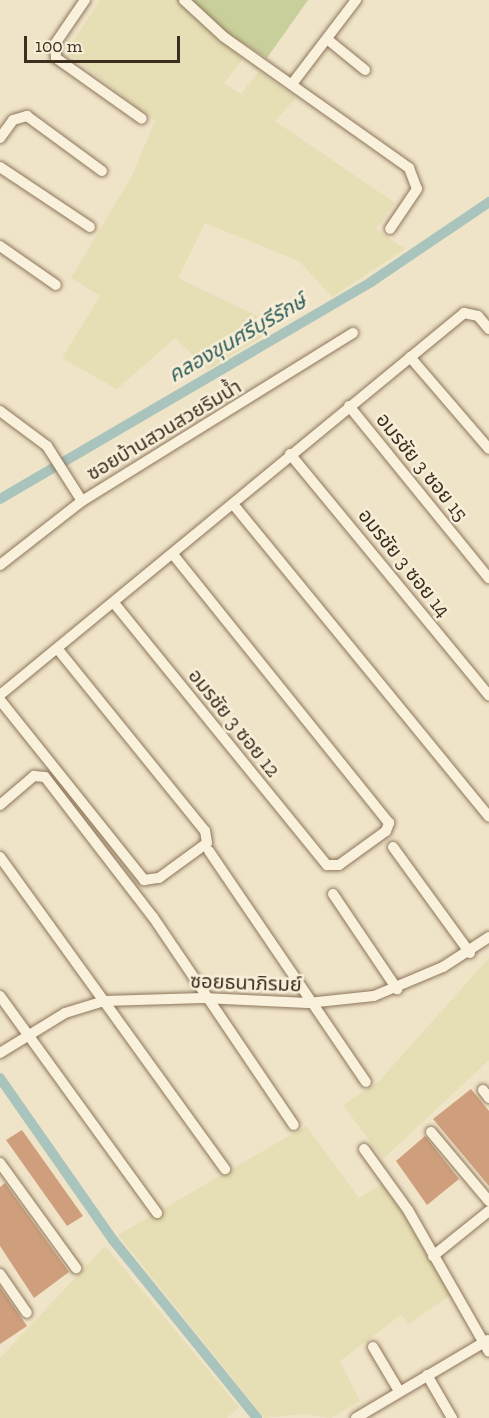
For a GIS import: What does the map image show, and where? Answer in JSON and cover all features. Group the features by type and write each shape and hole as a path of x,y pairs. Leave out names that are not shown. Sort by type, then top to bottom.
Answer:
{"street":[{"path":"86,0 55,44 56,58 142,119"},
{"path":"184,0 224,37 292,84 416,176 414,198 390,229"},
{"path":"292,84 356,0"},
{"path":"327,39 365,70"},
{"path":"0,138 13,120 27,116 102,171"},
{"path":"0,167 90,227"},
{"path":"0,246 56,285"},
{"path":"0,695 464,313 478,316 489,329"},
{"name":"ซอยบ้านสวนสวยริมน้ำ","path":"0,565 82,501 353,333"},
{"path":"410,357 489,449"},
{"name":"อมรชัย 3 ซอย 15","path":"349,406 489,578"},
{"path":"0,411 59,459 82,501"},
{"name":"อมรชัย 3 ซอย 14","path":"291,454 489,695"},
{"path":"233,504 487,817"},
{"name":"อมรชัย 3 ซอย 12","path":"114,603 327,865 339,865 386,831 389,823 172,554"},
{"path":"0,700 144,880 159,878 207,843 205,831 57,648"},
{"path":"0,805 34,776 45,777 153,917 203,998 294,1125"},
{"path":"393,847 470,953"},
{"path":"209,851 308,1003 366,1082"},
{"path":"0,857 225,1169"},
{"path":"333,894 397,989"},
{"name":"ซอยธนาภิรมย์","path":"0,1053 65,1013 104,1001 203,998 308,1003 346,1002 397,989 470,953 489,937"},
{"path":"0,996 157,1213"},
{"path":"431,1132 489,1201"},
{"path":"356,1418 375,1413 399,1391 487,1345 408,1210 364,1149"},
{"path":"0,1163 76,1268"},
{"path":"433,1256 489,1211"},
{"path":"0,1274 27,1313"},
{"path":"373,1347 399,1391"},
{"path":"427,1375 452,1418"}],"shaded area":[{"path":"100,0 175,0 188,8 243,59 224,83 241,94 259,71 296,98 275,121 395,203 376,229 405,249 332,297 299,261 205,223 178,278 259,317 268,333 208,370 175,338 117,389 62,358 100,296 71,278 132,176 155,121 66,52"},
{"path":"489,958 489,1060 383,1159 343,1105 379,1081"},
{"path":"306,1126 359,1198 384,1183 452,1294 409,1324 401,1315 340,1361 360,1401 331,1418 305,1414 264,1418 118,1235"},
{"path":"105,1246 239,1407 227,1418 0,1418 0,1358"}],"green space":[{"path":"175,0 308,0 267,58"}],"building":[{"path":"471,1089 489,1111 489,1186 433,1119"},
{"path":"22,1130 83,1216 67,1226 6,1140"},
{"path":"425,1136 459,1179 427,1205 396,1161"},
{"path":"5,1183 69,1272 34,1298 0,1246 0,1187"},
{"path":"0,1287 27,1326 0,1344"}],"waterway":[{"name":"คลองขุนศรีบุรีรักษ์","path":"0,499 371,282 489,202"},
{"path":"0,1078 113,1240 257,1418"}]}
